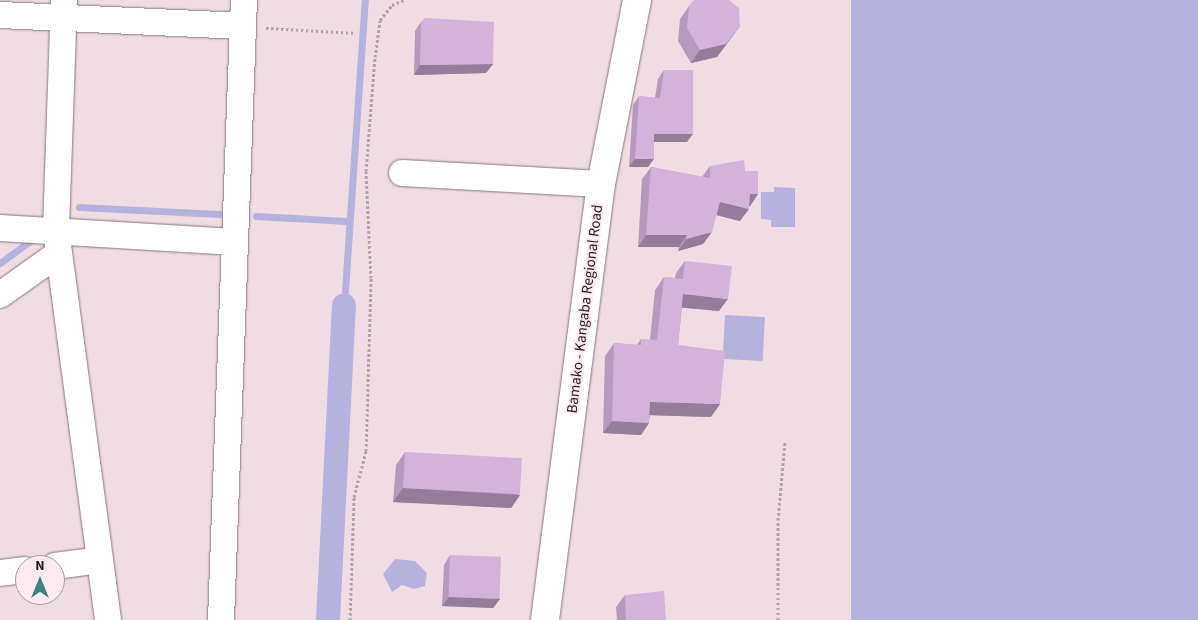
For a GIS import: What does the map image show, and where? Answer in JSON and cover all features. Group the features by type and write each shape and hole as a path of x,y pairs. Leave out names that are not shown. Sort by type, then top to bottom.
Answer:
{"street":[{"path":"221,620 244,0"},
{"name":"Bamako - Kangaba Regional Road","path":"545,620 601,184 637,0"},
{"path":"0,15 64,9 243,26"},
{"path":"64,9 58,241 108,620"},
{"path":"402,173 601,184"},
{"path":"0,228 58,241 235,242"},
{"path":"0,295 58,241"},
{"path":"65,565 100,560"},
{"path":"0,573 15,571"}],"path":[{"path":"350,620 354,497 366,451 371,278 366,171 375,57 380,20 392,5 404,0"},
{"path":"243,26 356,33"},
{"path":"778,620 778,520 785,442"}],"shaded area":[{"path":"851,0 1198,0 1198,620 851,620"},
{"path":"774,187 795,188 795,227 771,227 771,220 761,219 761,192 774,192"},
{"path":"725,315 765,317 763,361 723,359"},
{"path":"395,559 415,561 427,573 425,586 414,589 402,585 392,592 383,574"}],"building":[{"path":"694,0 729,0 739,8 740,26 726,44 700,50 687,28 689,6"},
{"path":"425,18 494,22 493,64 420,65 421,22"},
{"path":"664,70 693,70 693,134 654,134 654,159 635,159 639,96 660,98"},
{"path":"744,160 745,171 758,171 758,194 750,194 749,209 720,202 712,232 686,239 687,235 646,235 651,167 710,178 710,166"},
{"path":"685,261 732,266 728,299 683,294 678,345 725,351 720,404 650,402 649,423 612,421 614,343 641,345 641,339 657,340 664,277 683,279"},
{"path":"405,452 522,458 520,494 403,488"},
{"path":"450,555 501,557 500,599 449,597"},
{"path":"664,591 666,620 626,620 625,595"}],"waterway":[{"path":"344,305 365,0"},
{"path":"79,207 219,214"},
{"path":"256,216 347,221"},
{"path":"0,263 34,238"},
{"path":"328,620 344,305"}]}
